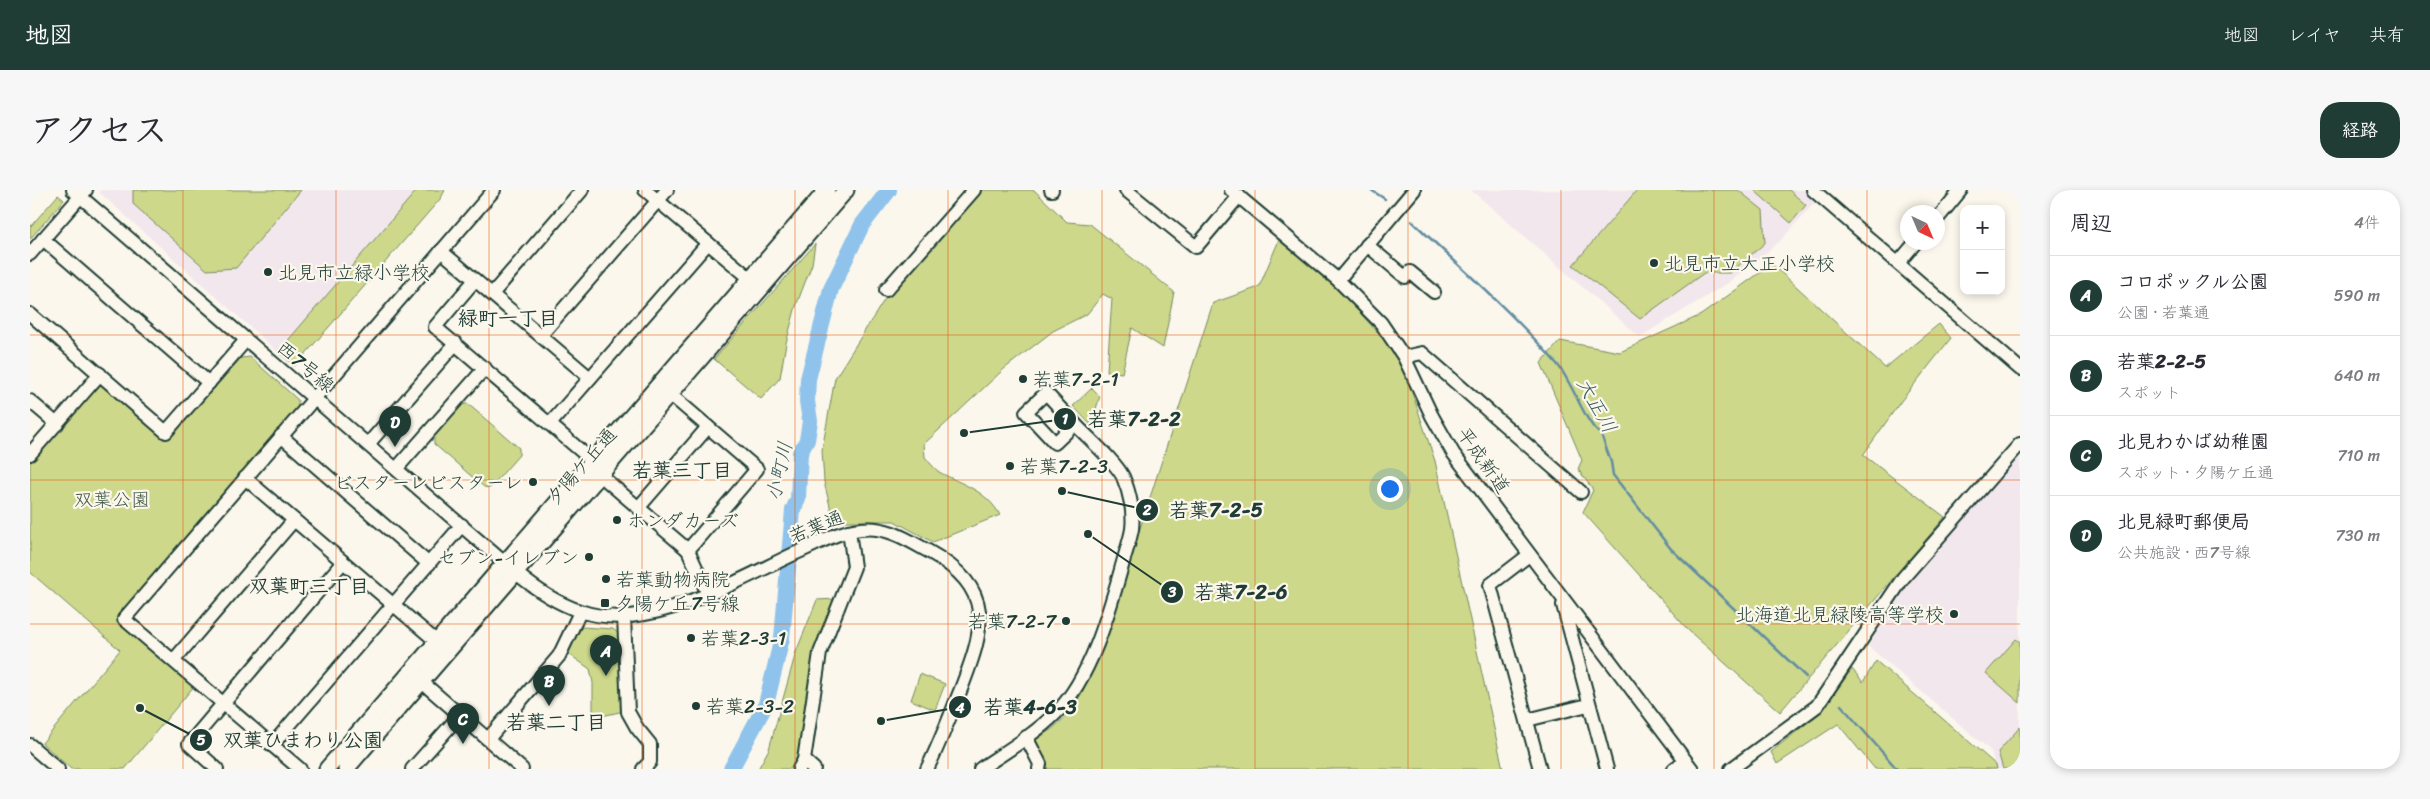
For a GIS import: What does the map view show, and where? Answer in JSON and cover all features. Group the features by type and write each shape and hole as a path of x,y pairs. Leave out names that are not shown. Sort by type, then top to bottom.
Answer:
{"main road":[{"name":"夕陽ケ丘通","path":"327,769 416,678 511,568 600,475 671,394 827,190"},
{"name":"夕陽ケ丘通","path":"511,568 592,460 659,384 846,190"},
{"name":"夕陽ケ丘通","path":"346,769 416,678"}],"street":[{"path":"300,769 174,660 124,620 494,190"},
{"path":"492,294 582,190"},
{"path":"645,190 756,283"},
{"path":"541,335 667,190"},
{"path":"886,290 974,190"},
{"path":"1126,190 1196,247 1235,193"},
{"path":"1338,280 1414,190"},
{"path":"1813,190 1899,262 2020,369"},
{"path":"1945,209 1961,190"},
{"path":"30,254 80,192"},
{"name":"西7号線","path":"80,192 246,340 511,568"},
{"name":"平成新道","path":"1235,193 1338,280 1381,323 1404,357 1432,416 1453,453 1688,765"},
{"path":"43,240 209,383"},
{"path":"550,424 708,243"},
{"path":"1367,245 1405,277 1410,272 1434,292"},
{"path":"1899,262 1909,250"},
{"path":"440,251 590,378"},
{"path":"475,280 435,327 592,460 600,475 688,550 708,594"},
{"path":"30,314 166,432 246,340"},
{"path":"368,443 456,343"},
{"path":"1404,357 1422,353 1581,492"},
{"path":"397,468 485,368"},
{"path":"30,454 100,374"},
{"path":"659,384 757,469 688,550"},
{"path":"30,401 57,424"},
{"path":"980,769 1026,738 1056,713 1081,679 1113,596 1132,528 1131,502 1123,477 1076,424"},
{"path":"639,507 708,427"},
{"path":"282,436 429,564"},
{"path":"1731,769 1817,706 1903,578 2020,444"},
{"path":"245,478 443,647"},
{"path":"174,660 294,520"},
{"path":"272,745 462,526"},
{"name":"若葉通","path":"511,568 535,588 580,612 624,616 656,613 708,594 849,531 879,528 892,532 940,558 960,574 971,589 978,605 981,626 975,653 939,745 927,769"},
{"path":"814,769 802,764 820,653 854,567 849,531"},
{"path":"1530,555 1490,585 1540,769"},
{"path":"216,769 189,744 343,562"},
{"path":"1562,598 1588,704 1607,769"},
{"path":"488,739 559,656 580,612"},
{"path":"624,616 628,712 637,728 650,744 650,762 642,769"},
{"path":"416,678 522,769"},
{"path":"1526,720 1588,704"},
{"path":"412,769 460,715"},
{"path":"1026,738 1040,764 1039,769"},
{"path":"30,745 58,769"},
{"path":"1674,769 1688,765"}],"shaded area":[{"name":"北見市立緑小学校","path":"101,190 417,190 278,352 99,192"},
{"name":"北見市立大正小学校","path":"1471,190 1813,190 1821,196 1779,242 1728,283 1640,337"},
{"name":"北海道北見緑陵高等学校","path":"2020,453 2020,769 1996,769 1991,751 1868,646 1908,583"}],"green space":[{"path":"133,190 301,190 236,268 207,270 133,204"},
{"path":"417,190 445,190 441,198 295,366 278,352"},
{"path":"981,190 1034,190 1067,222 1090,224 1174,292 1163,348 1132,328 1122,373 1107,371 1112,299 1103,294 1087,314 1053,331 1004,369 924,444 925,457 939,472 981,494 1000,515 933,542 894,521 842,521 833,518 824,482 822,450 835,378 886,297"},
{"path":"1637,190 1738,190 1763,210 1765,243 1730,273 1704,273 1640,319 1573,265"},
{"path":"1754,190 1789,190 1806,205 1791,223"},
{"path":"58,195 64,200 30,239 30,227"},
{"path":"1279,240 1343,294 1400,357 1435,461 1503,769 1044,769 1033,741 1052,729 1070,713 1083,691 1133,550 1213,303 1259,287"},
{"path":"815,244 812,264 796,306 786,343 780,378 761,399 714,359"},
{"path":"1772,264 1885,368 1939,324 1951,338 1901,401 1863,455 1945,517 1780,712 1689,631 1583,512 1593,490 1578,469 1582,460 1541,363 1560,341 1620,352 1701,315"},
{"name":"双葉公園","path":"250,357 298,400 298,408 118,620 195,685 125,769 71,769 42,743 120,650 30,572 30,463 97,385 103,383 169,439 241,358"},
{"path":"1092,388 1100,396 1091,425 1073,406"},
{"path":"461,404 468,404 519,448 519,455 490,488 484,487 434,444 434,434"},
{"path":"836,599 797,769 758,769 769,749 796,652 817,600"},
{"path":"582,627 613,629 619,634 624,711 593,718 593,683 590,669 566,652"},
{"path":"2016,639 2020,642 2020,703 1986,673"},
{"path":"1876,661 1996,765 1997,769 1875,769 1838,724 1777,764 1771,752 1821,712 1852,669 1863,682"},
{"path":"920,674 945,684 935,710 911,700"},
{"path":"2020,727 2020,769 2003,769 1998,752"}],"waterway":[{"name":"小町川","path":"731,769 766,704 782,638 793,510 798,499 800,453 807,440 810,421 807,401 808,379 831,289 862,225 889,190"},
{"name":"大正川","path":"1371,190 1385,199"},
{"name":"大正川","path":"1412,221 1505,309 1557,364 1584,413 1595,429 1601,434 1611,462 1613,475 1671,549 1806,677"},
{"name":"大正川","path":"1841,705 1897,769"}],"railway":[{"path":"30,197 36,190"}],"place":[{"name":"北見市立大正小学校","path":"1654,263"},
{"name":"北見市立緑小学校","path":"268,272"},
{"name":"若葉7-2-1","path":"1023,379"},
{"name":"若葉7-2-2","path":"964,433"},
{"name":"北見緑町郵便局","path":"395,447"},
{"name":"若葉7-2-3","path":"1010,466"},
{"name":"ビスターレビスターレ","path":"533,482"},
{"name":"若葉7-2-5","path":"1062,491"},
{"name":"ホンダカーズ","path":"617,520"},
{"name":"若葉7-2-6","path":"1088,534"},
{"name":"セブン-イレブン","path":"589,557"},
{"name":"若葉動物病院","path":"606,579"},
{"name":"夕陽ケ丘7号線","path":"605,603"},
{"name":"北海道北見緑陵高等学校","path":"1954,614"},
{"name":"若葉7-2-7","path":"1066,621"},
{"name":"若葉2-3-1","path":"691,638"},
{"name":"コロポックル公園","path":"606,676"},
{"name":"若葉2-2-5","path":"549,706"},
{"name":"若葉2-3-2","path":"696,706"},
{"name":"双葉ひまわり公園","path":"140,708"},
{"name":"若葉4-6-3","path":"881,721"},
{"name":"北見わかば幼稚園","path":"463,744"}],"district":[{"name":"緑町一丁目","path":"508,318"},
{"name":"若葉三丁目","path":"682,470"},
{"name":"双葉町三丁目","path":"309,586"},
{"name":"若葉二丁目","path":"556,722"}]}
